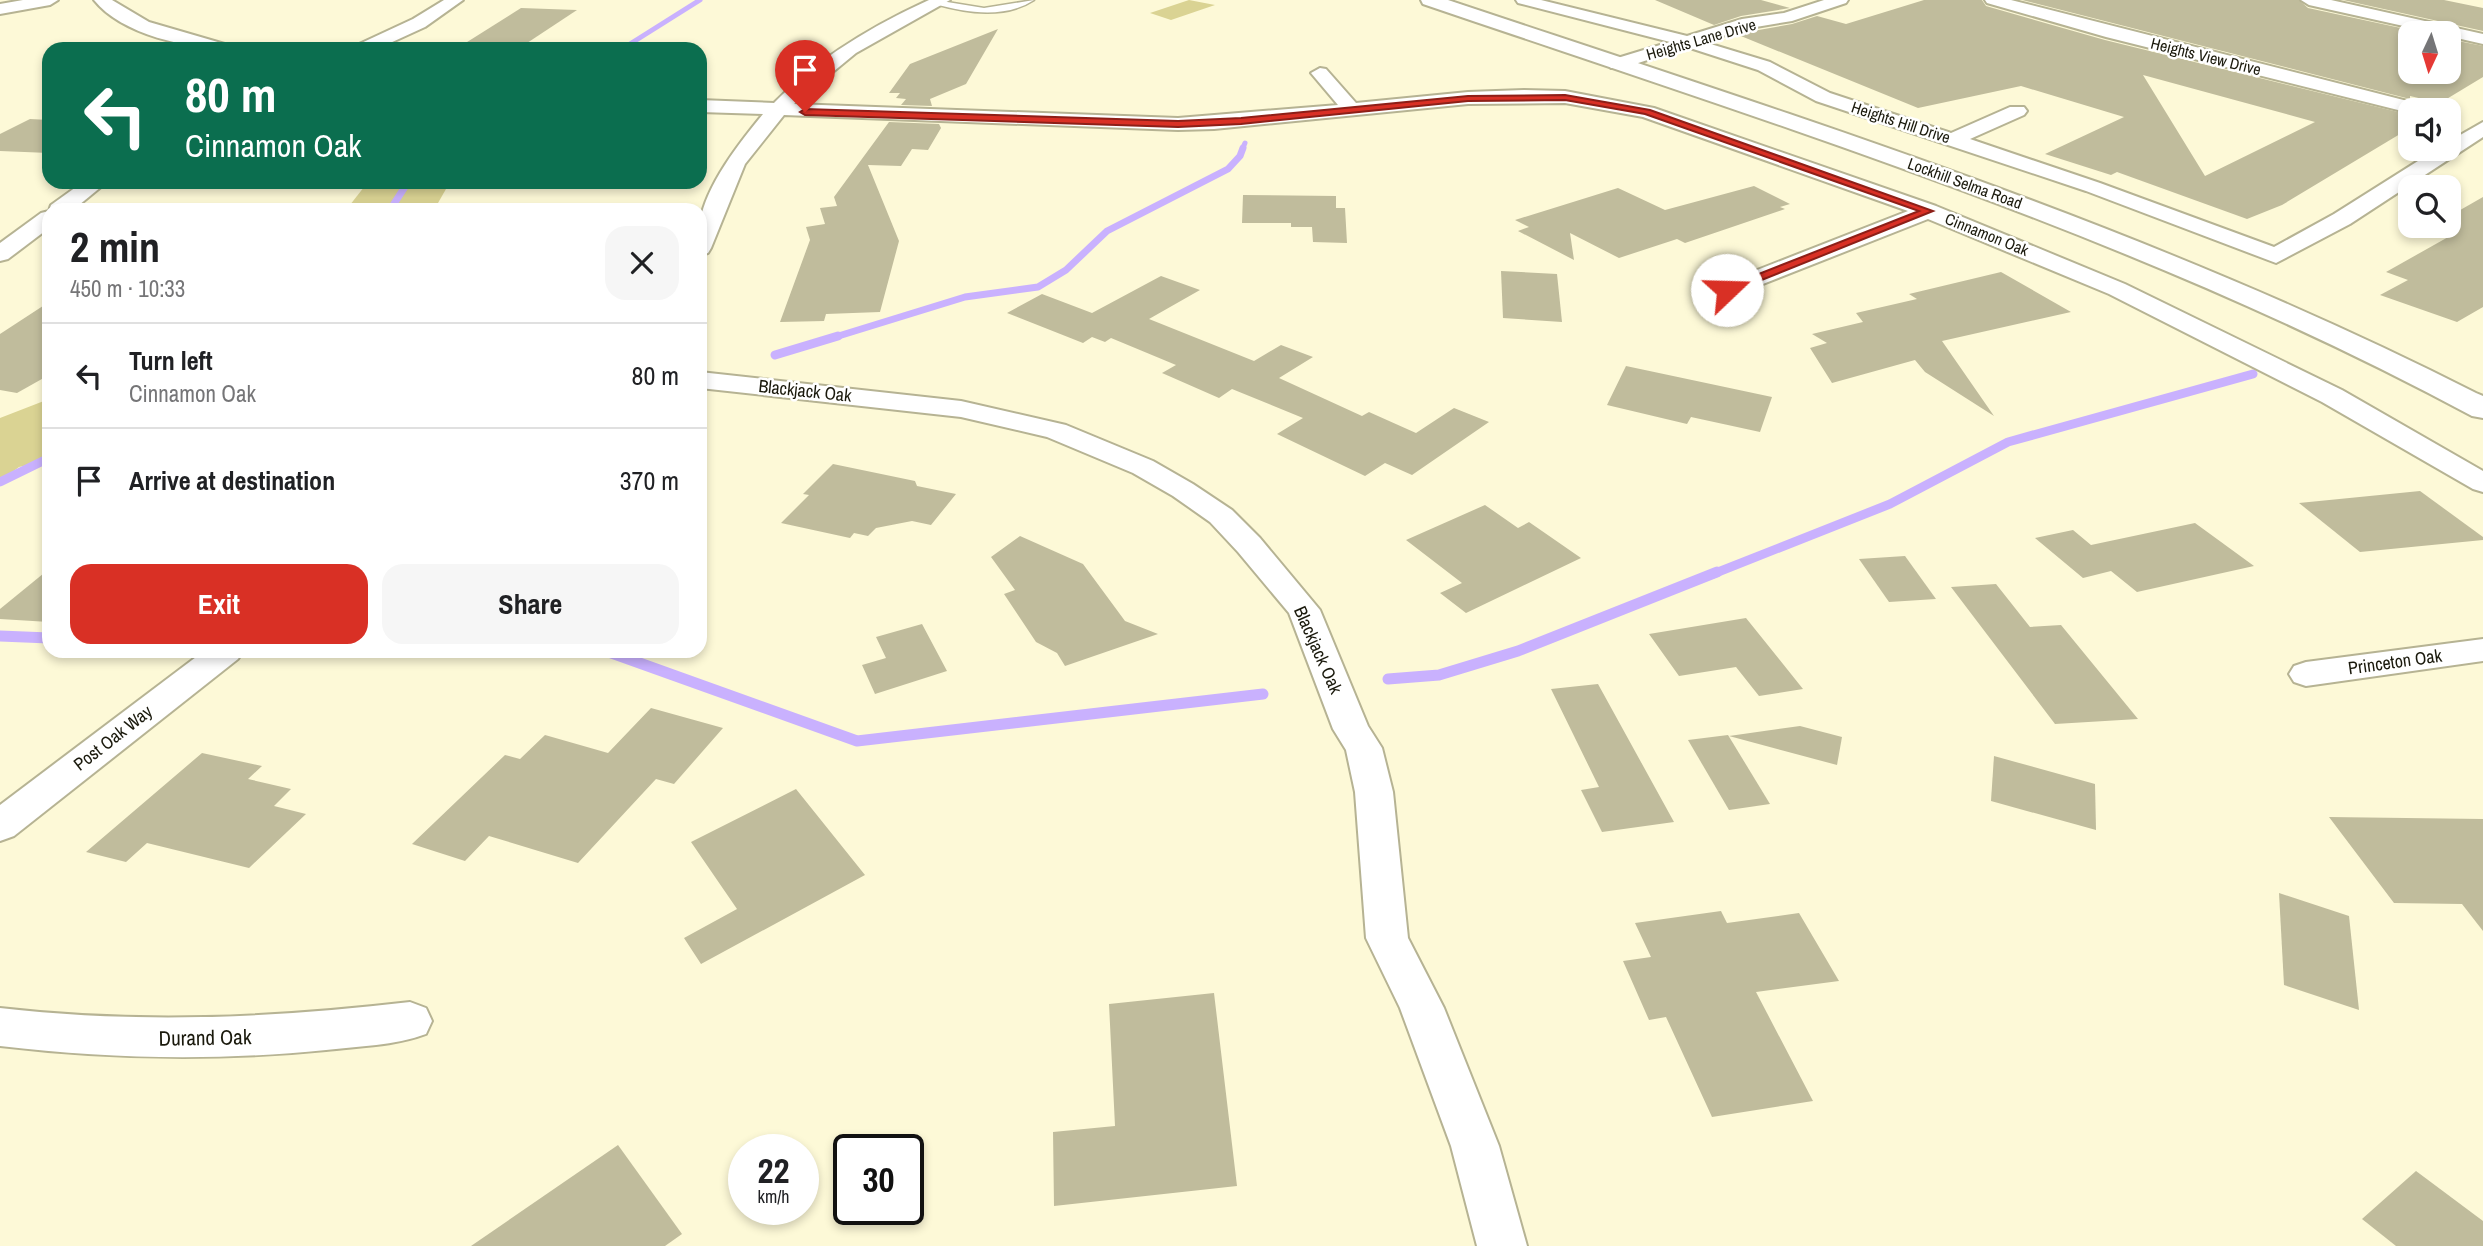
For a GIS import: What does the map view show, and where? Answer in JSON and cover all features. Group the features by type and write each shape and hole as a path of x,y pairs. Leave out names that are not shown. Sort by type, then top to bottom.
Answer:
{"main road":[{"name":"Lockhill Selma Road","path":"1430,0 1940,173 2097,232 2270,305 2483,410"}],"street":[{"path":"0,9 50,0"},
{"path":"102,0 141,24 199,42"},
{"path":"378,42 419,23 455,0"},
{"name":"Heights Hill Drive","path":"1524,0 1686,55 1716,50 1764,66 1823,97 2093,187 2276,256 2342,219 2483,127"},
{"name":"Heights Lane Drive","path":"1649,75 1742,24 1786,18 1840,0"},
{"path":"2309,0 2483,39"},
{"path":"707,231 736,163 777,111 814,73 887,26 940,1"},
{"name":"Heights View Drive","path":"2007,1 2112,33 2398,104"},
{"name":"Heights Lane Drive","path":"1716,50 1769,31 1786,18"},
{"name":"Heights Lane Drive","path":"1617,64 1686,55"},
{"path":"1320,73 1353,110"},
{"name":"Cinnamon Oak","path":"707,106 1178,124 1468,98 1524,96 1602,102 1647,112 1703,130 1928,211 2117,289 2332,396 2483,483"},
{"path":"1955,139 2017,111"},
{"path":"2461,120 2483,127"},
{"path":"68,203 87,189"},
{"path":"1727,290 1928,211"},
{"path":"0,254 42,223"},
{"name":"Blackjack Oak","path":"707,381 961,409 1056,432 1133,462 1183,490 1221,516 1249,545 1304,610 1351,729 1364,748 1374,792 1387,938 1422,1008 1475,1146 1502,1246"},
{"name":"Princeton Oak","path":"2306,674 2483,650"},
{"name":"Post Oak Way","path":"0,825 217,658"},
{"name":"Durand Oak","path":"0,1027 72,1037 188,1041 307,1035 410,1021"}],"lane":[{"path":"940,1 978,13 1030,0"}],"shaded area":[{"path":"1189,0 1215,5 1171,20 1150,13"},
{"path":"362,189 446,189 438,203 352,203"},
{"path":"42,402 42,462 19,467 0,481 0,418"}],"building":[{"path":"1655,0 1761,0 1790,8 1741,16 1714,25"},
{"path":"1924,0 1982,0 1986,6 2105,40 2398,112 2398,135 2282,205 2247,219 2117,172 2111,175 2045,154 2124,117 2021,86 1918,108 1736,34 1792,24 1817,16 1846,24","holes":["2143,75 2315,122 2205,176"]},
{"path":"2022,0 2299,0 2308,8 2398,27 2398,84 2461,84 2461,42 2483,46 2483,77 2448,98 2406,98"},
{"path":"2343,0 2444,0 2483,8 2483,31 2461,26 2461,21 2438,21"},
{"path":"521,8 577,10 529,42 467,42"},
{"path":"998,29 966,84 930,99 932,106 901,105 906,99 896,98 900,93 889,93 910,64"},
{"path":"30,119 42,120 42,153 0,151 0,134"},
{"path":"889,122 939,124 941,128 928,150 912,149 901,166 868,165 899,241 880,312 826,314 824,321 780,322 810,240 806,227 825,224 820,208 837,206 834,197"},
{"path":"1754,186 1790,204 1780,207 1785,209 1685,243 1677,239 1619,258 1570,233 1574,260 1518,231 1529,227 1515,220 1618,188 1665,210"},
{"path":"1243,195 1336,196 1336,208 1345,208 1347,243 1313,242 1312,227 1291,227 1291,223 1242,223"},
{"path":"2483,197 2483,307 2457,322 2380,295 2408,280 2386,272 2446,238 2461,238 2461,210"},
{"path":"1501,271 1557,274 1562,322 1503,318"},
{"path":"2001,272 2071,312 1942,341 1994,416 1925,372 1915,360 1832,383 1810,348 1827,343 1812,334 1863,322 1856,313 1917,299 1909,294"},
{"path":"1161,276 1200,290 1149,319 1254,361 1281,345 1313,357 1279,378 1362,416 1369,412 1416,433 1454,408 1489,422 1412,475 1385,463 1365,476 1277,434 1303,418 1232,389 1219,398 1162,373 1176,365 1111,338 1105,342 1092,337 1083,343 1007,313 1042,294 1092,313"},
{"path":"42,307 42,379 17,393 0,390 0,334"},
{"path":"1626,366 1772,397 1760,432 1691,417 1687,424 1607,405"},
{"path":"833,464 915,481 917,486 956,494 931,525 912,521 876,528 868,536 854,533 850,538 781,523 809,495 803,494"},
{"path":"2420,491 2483,537 2483,540 2360,552 2299,503"},
{"path":"1485,505 1518,528 1529,522 1581,558 1466,613 1440,593 1462,583 1406,540"},
{"path":"2195,523 2254,566 2137,592 2111,571 2083,578 2035,538 2073,530 2091,545"},
{"path":"1020,536 1083,564 1125,621 1158,634 1065,666 1057,653 1036,642 1004,594 1015,590 991,557"},
{"path":"1905,556 1936,599 1889,602 1859,559"},
{"path":"42,575 42,622 0,619 0,609"},
{"path":"1996,584 2030,627 2061,625 2138,719 2055,724 1951,587"},
{"path":"1746,618 1803,689 1759,696 1736,667 1679,676 1649,634"},
{"path":"922,624 947,671 875,694 862,665 886,658 876,637"},
{"path":"1598,684 1674,822 1602,832 1581,790 1599,787 1551,689"},
{"path":"651,708 723,728 674,784 656,779 578,863 489,836 465,861 412,844 505,755 520,759 545,735 608,753"},
{"path":"1800,726 1842,737 1837,765 1729,736"},
{"path":"1728,735 1770,804 1729,810 1688,740"},
{"path":"202,753 262,766 248,779 291,789 274,806 306,814 249,868 147,843 126,862 86,852"},
{"path":"1994,756 2095,784 2096,830 1991,801"},
{"path":"796,789 865,875 701,964 684,938 737,909 691,842"},
{"path":"2329,817 2483,819 2483,931 2462,904 2394,903"},
{"path":"2279,893 2349,916 2359,1010 2284,985"},
{"path":"1721,911 1727,923 1799,913 1839,981 1756,992 1813,1101 1712,1117 1666,1017 1649,1020 1623,961 1651,957 1635,923"},
{"path":"1214,993 1237,1186 1054,1206 1053,1132 1115,1126 1109,1004"},
{"path":"618,1145 682,1234 665,1246 471,1246"},
{"path":"2416,1171 2483,1221 2483,1246 2396,1246 2362,1219"}],"waterway":[{"path":"633,42 700,0"},
{"path":"1242,150 1245,143"},
{"path":"832,338 965,297 1038,287 1066,270 1107,231 1228,169 1240,156 1243,148"},
{"path":"394,203 404,189"},
{"path":"775,355 838,336"},
{"path":"1713,574 1890,504 2008,442 2253,374"},
{"path":"0,482 42,461"},
{"path":"1388,679 1439,675 1518,651 1717,572"},
{"path":"0,636 42,638"},
{"path":"626,658 857,741 1263,694"}],"route":[{"path":"805,112 1178,124 1241,121 1468,98 1565,97 1647,112 1928,211 1727,290"}]}
